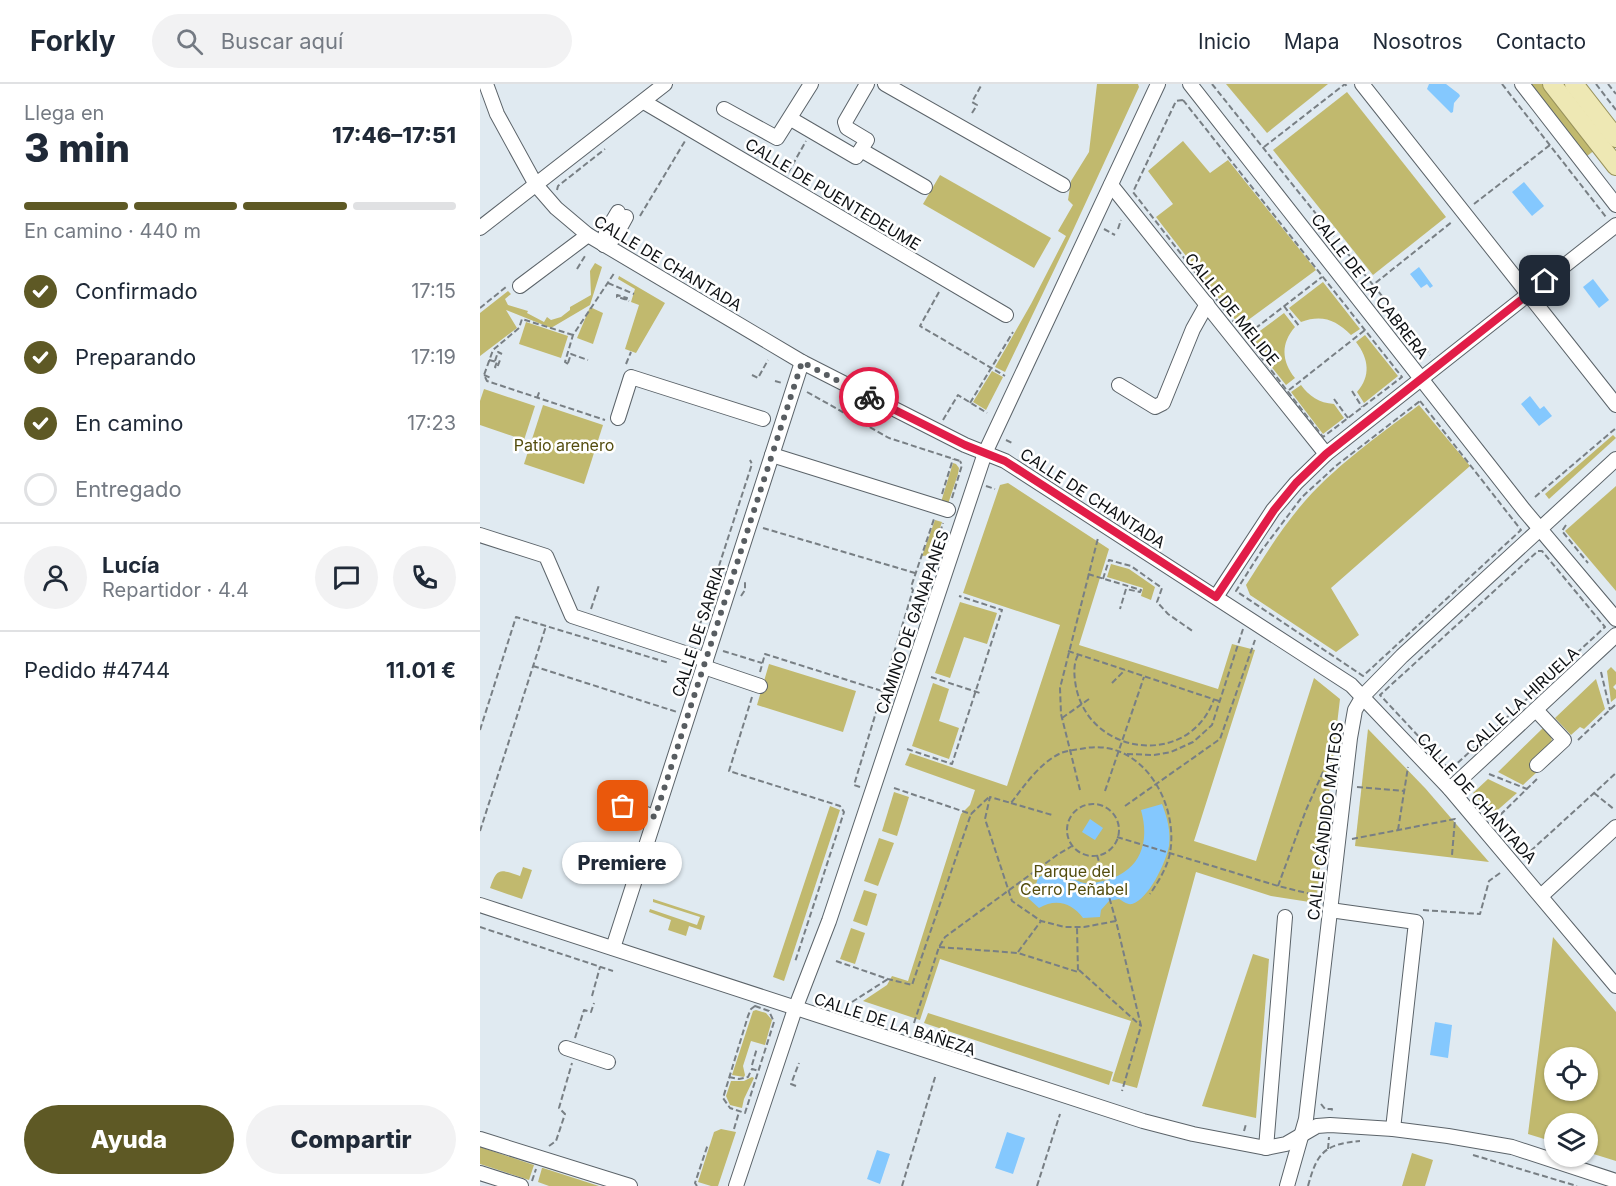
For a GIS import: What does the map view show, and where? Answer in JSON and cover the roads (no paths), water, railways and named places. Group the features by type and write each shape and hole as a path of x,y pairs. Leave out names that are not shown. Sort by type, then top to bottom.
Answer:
{"main road":[{"path":"1552,84 1616,166"},
{"path":"1574,84 1616,138"}],"street":[{"name":"CALLE DE CHANTADA","path":"486,84 502,124 536,185 556,208 588,235 802,362 965,445 1005,461 1351,685 1450,789 1616,986"},
{"path":"480,228 665,84"},
{"path":"724,109 777,138 811,84"},
{"path":"791,119 856,158 867,140 847,128 845,122 867,84"},
{"path":"885,84 1063,185"},
{"name":"CAMINO DE GANAPANES","path":"736,1186 795,1008 829,921 985,453 1158,84"},
{"name":"CALLE DE LA CABRERA","path":"1190,84 1524,510 1616,619"},
{"path":"1522,84 1616,205"},
{"path":"1357,89 1529,293 1616,405"},
{"name":"CALLE DE PUENTEDEUME","path":"644,102 1006,315"},
{"path":"861,150 925,187"},
{"name":"CALLE DE MELIDE","path":"1111,185 1326,454"},
{"path":"604,245 615,237 626,218"},
{"path":"1216,597 1274,510 1296,483 1326,454 1529,293 1610,223"},
{"path":"520,286 588,235"},
{"path":"1119,385 1155,407 1163,403 1193,329 1207,304"},
{"name":"CALLE DE SARRIA","path":"613,948 802,362"},
{"path":"611,419 631,377 763,419"},
{"path":"772,454 943,508"},
{"name":"CALLE CÁNDIDO MATEOS","path":"1287,1186 1303,1134 1355,710 1363,696 1471,591 1616,459"},
{"path":"480,535 546,556 572,616 693,649 758,685"},
{"name":"CALLE LA HIRUELA","path":"1450,789 1616,635"},
{"path":"1536,710 1564,740 1538,765"},
{"path":"623,806 655,817"},
{"path":"1541,896 1616,827"},
{"name":"CALLE DE LA BAÑEZA","path":"480,905 1143,1121 1193,1134 1266,1148 1286,1144 1317,1126 1393,1129 1512,1147 1616,1181"},
{"path":"1330,910 1416,922 1393,1129"},
{"path":"1266,1148 1286,917"},
{"path":"572,1046 608,1062"},
{"path":"480,1139 630,1186"},
{"path":"480,1173 526,1184"}],"water":[{"path":"1429,84 1446,84 1459,94 1460,96 1454,103 1453,112 1451,113 1427,89"},
{"path":"1524,182 1544,206 1532,216 1512,192"},
{"path":"1419,267 1433,286 1430,288 1427,284 1421,288 1410,274"},
{"path":"1593,279 1609,300 1599,308 1583,287"},
{"path":"1530,396 1540,409 1544,406 1552,416 1539,426 1521,404"},
{"path":"1162,804 1168,824 1169,846 1156,879 1138,901 1130,904 1119,899 1109,901 1101,910 1100,917 1083,918 1069,906 1052,903 1039,908 1028,898 1033,893 1038,878 1054,868 1072,879 1087,883 1107,880 1128,869 1135,862 1143,844 1144,822 1141,810"},
{"path":"1090,819 1103,828 1095,840 1082,832"},
{"path":"1435,1022 1452,1025 1448,1058 1430,1055"},
{"path":"1007,1132 1025,1138 1013,1174 995,1168"},
{"path":"877,1150 890,1154 880,1184 867,1179"}],"place":[{"name":"Premiere","path":"623,806"}],"park label":[{"name":"Patio arenero","path":"564,445"},
{"name":"Parque del Cerro Peñabel","path":"1074,880"}]}
